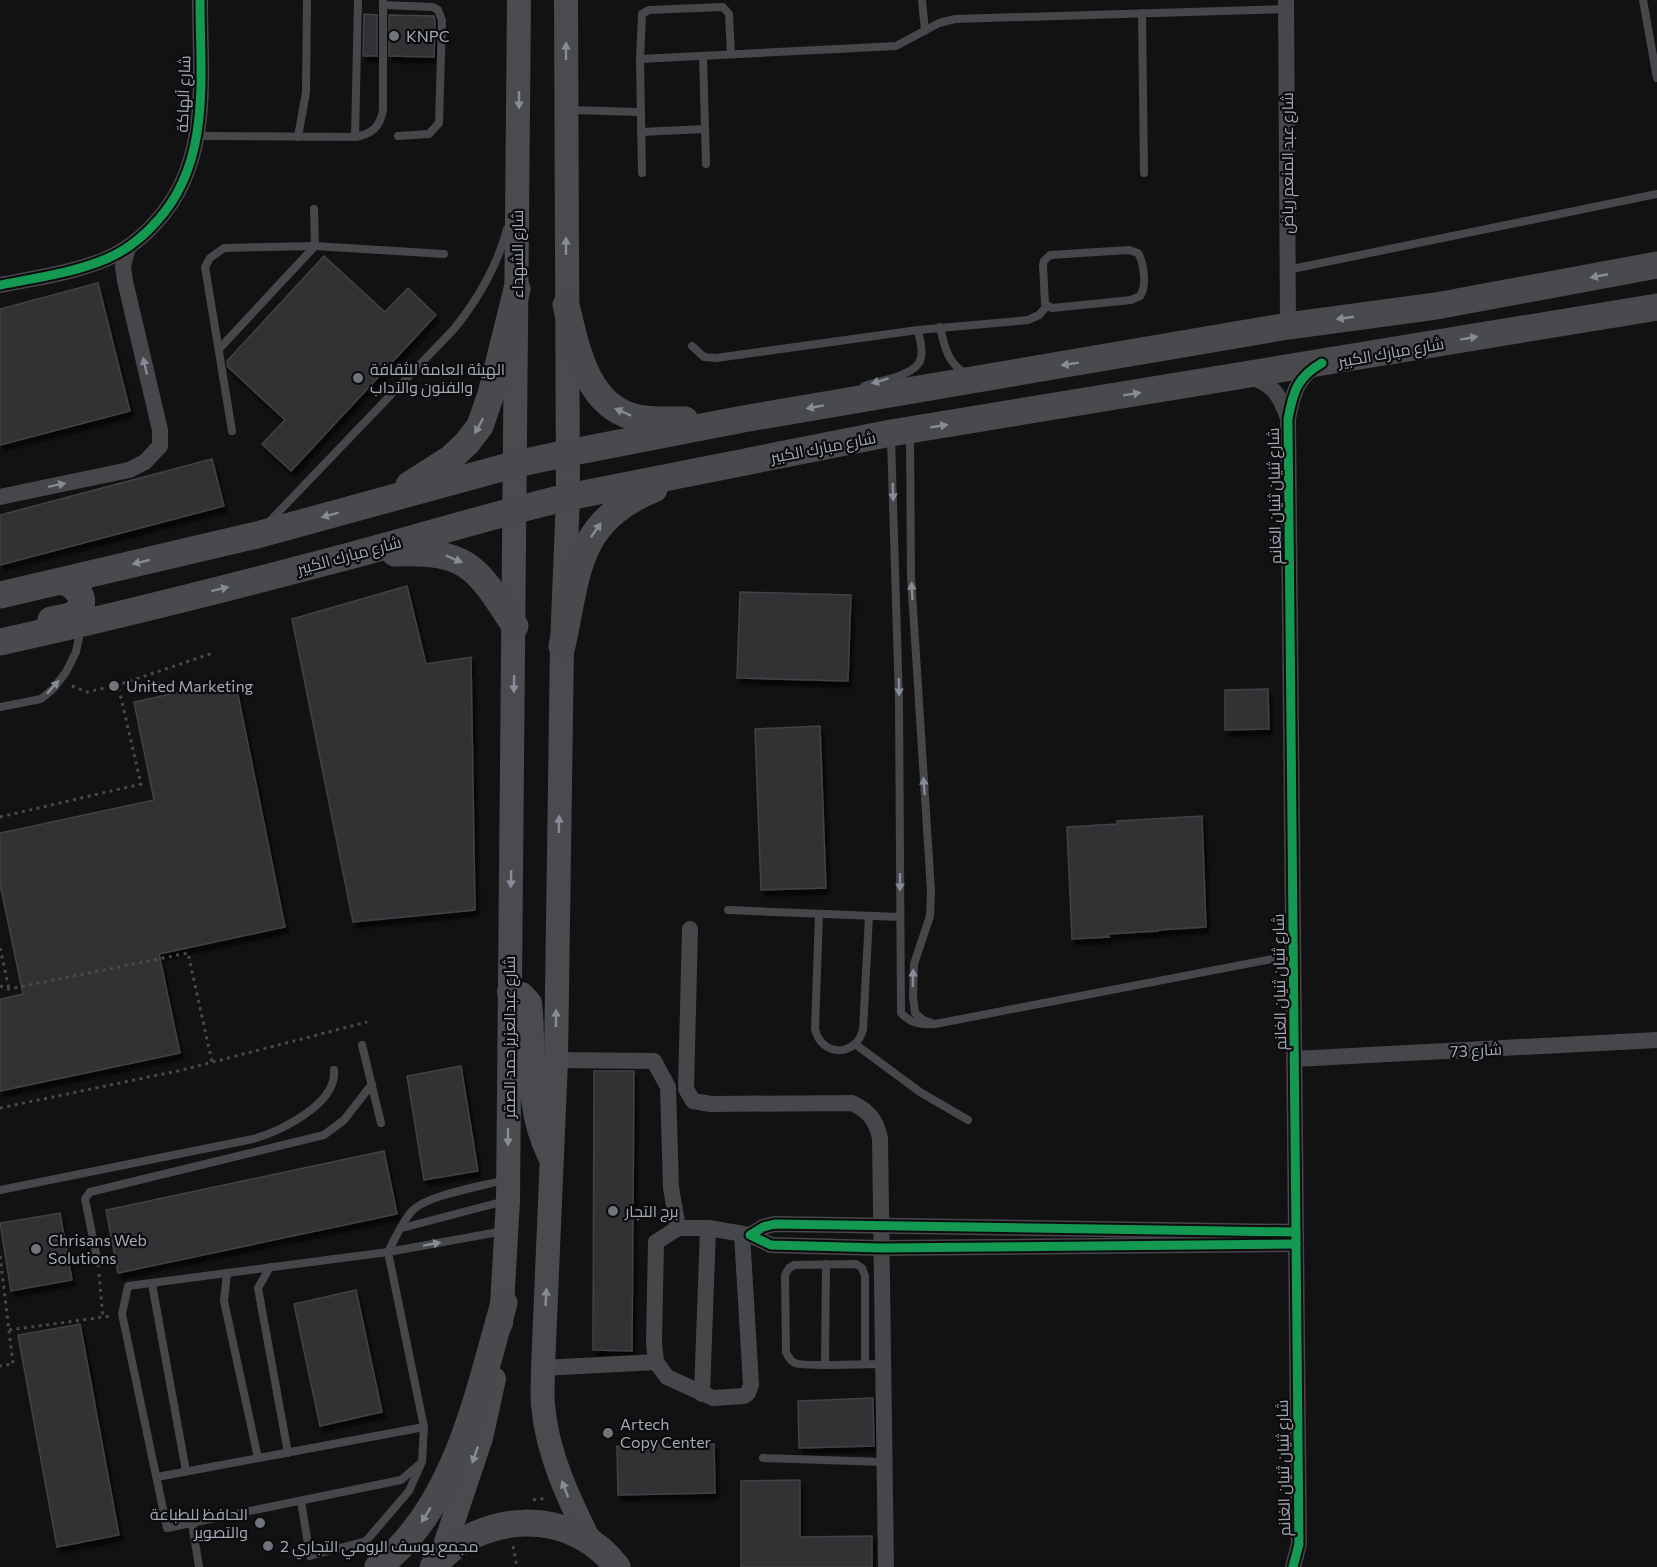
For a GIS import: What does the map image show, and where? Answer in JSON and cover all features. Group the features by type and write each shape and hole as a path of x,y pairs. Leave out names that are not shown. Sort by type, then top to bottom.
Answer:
{"main road":[{"name":"شارع الشهداء","path":"516,509 519,0"},
{"path":"566,0 568,497 562,646 556,1059 543,1407 555,1462 567,1495 590,1542"},
{"path":"0,595 257,535 516,464 568,453 851,400 1288,326 1436,306 1657,265"},
{"path":"387,500 451,458 475,434 488,406 517,289"},
{"path":"566,305 574,339 592,384 601,397 615,409 633,417 645,419 743,419"},
{"path":"1436,306 1425,314 1422,327 1428,338 1440,343"},
{"name":"شارع مبارك الكبير","path":"0,642 82,624 355,555 516,509 568,497 900,432 1657,306"},
{"path":"1378,314 1391,318 1398,330 1395,344 1385,353"},
{"path":"562,646 581,561 589,539 596,529 607,517 628,502 696,472"},
{"name":"شارع عبدالعزيز حمد الصقر","path":"437,1562 481,1438 494,1383 504,1303 508,1190 516,509"},
{"path":"355,555 424,552 442,554 461,562 471,567 487,584 515,626"},
{"path":"0,632 67,616 77,611 82,603 79,592 74,586 61,581"},
{"path":"509,992 522,994 530,1003 531,1098 539,1131 553,1162"},
{"path":"378,1567 396,1552 426,1517 448,1473 479,1387 504,1303"},
{"path":"437,1562 460,1542 481,1530 515,1522 560,1527 590,1542 616,1566"}],"street":[{"name":"شارع آلهاكة","path":"0,285 92,264 108,258 128,247 150,229 170,207 184,181 198,136 201,109 200,0"},
{"name":"شارع عبد المنعم رياض","path":"1286,4 1288,326"},
{"path":"0,498 129,470 145,462 160,446 160,430 124,281 123,266 128,247"},
{"path":"1288,419 1291,399 1299,382 1308,371 1322,363"},
{"path":"1248,375 1272,387 1288,419"},
{"name":"شارع ثنيان ثنيان الغانم","path":"1288,419 1299,1544"},
{"path":"690,929 686,1089 693,1101 711,1104 852,1103 863,1108 878,1126 886,1567"},
{"name":"شارع 73","path":"1294,1059 1657,1040"},
{"path":"556,1059 654,1061 668,1087 671,1188 678,1228"},
{"path":"746,1234 775,1224 1296,1238"},
{"path":"746,1234 750,1389 744,1396 713,1398 667,1377 656,1362 654,1342 656,1242 678,1228 708,1228 746,1234 771,1245 881,1248 1296,1238"},
{"path":"702,1394 708,1228"},
{"path":"543,1368 656,1362"},
{"path":"1293,1567 1299,1544"},
{"path":"1299,1544 1306,1567"}],"lane":[{"path":"298,137 306,92 307,0"},
{"path":"355,137 358,0"},
{"path":"922,0 925,31"},
{"path":"1643,0 1657,78"},
{"path":"198,136 355,137 367,135 373,131 381,118 383,3 433,7 438,10 442,20 439,123 429,134 398,136"},
{"path":"640,59 896,46 939,23 955,19 1142,13 1286,4"},
{"path":"642,173 640,19 645,11 719,6 727,9 731,54"},
{"path":"1142,13 1143,173"},
{"path":"703,56 706,164"},
{"path":"566,110 641,112"},
{"path":"641,132 705,129"},
{"path":"257,535 454,328 471,307 489,280 502,248 518,191"},
{"path":"1287,270 1657,194"},
{"path":"219,350 315,246 314,208"},
{"path":"232,431 204,267 210,258 224,248 315,246 444,254"},
{"path":"1129,250 1140,256 1144,286 1137,298 1046,307 1043,265 1050,255 1129,250"},
{"path":"692,346 704,357 716,358 940,327 1028,320 1039,315 1046,307"},
{"path":"940,327 945,348 959,369 974,375 990,377"},
{"path":"851,400 860,387 909,372 916,367 922,351 918,330"},
{"path":"900,432 899,701 902,1013 909,1021 920,1025 935,1024 1293,955"},
{"path":"900,432 931,891 930,916 914,964 913,996 915,1013 923,1020 935,1024"},
{"path":"0,707 41,699 59,681 76,652 82,624"},
{"path":"728,910 900,917"},
{"path":"819,914 816,1033 820,1042 833,1050 842,1050 855,1044 864,1030 869,916"},
{"path":"855,1044 920,1092 968,1120"},
{"path":"362,1045 381,1123"},
{"path":"0,1190 253,1139 276,1132 302,1117 322,1097 334,1082 334,1070"},
{"path":"98,1263 85,1199 90,1192 324,1135 344,1120 372,1084"},
{"path":"301,1500 310,1556 366,1542 409,1491 422,1462 424,1427 388,1252 412,1211 432,1199 508,1190"},
{"path":"402,1228 508,1190"},
{"path":"422,1462 401,1480 167,1528 122,1314 128,1287 388,1252 507,1230"},
{"path":"825,1364 826,1264"},
{"path":"865,1364 864,1272 856,1264 794,1265 789,1268 785,1275 787,1356 798,1365 883,1364"},
{"path":"270,1267 258,1288 288,1453"},
{"path":"227,1273 224,1301 258,1458"},
{"path":"152,1284 186,1471"},
{"path":"157,1477 424,1427"},
{"path":"763,1458 884,1462"},
{"path":"192,1523 199,1567"}],"path":[{"path":"59,681 87,692 118,685 213,653"},
{"path":"0,818 141,784 118,685"},
{"path":"0,948 9,989"},
{"path":"0,986 9,989 188,953 212,1062"},
{"path":"0,1108 212,1062 367,1022"},
{"path":"0,1256 14,1364 0,1366"},
{"path":"98,1263 103,1317"},
{"path":"9,1330 122,1314"}],"building":[{"path":"364,14 377,15 377,56 363,56"},
{"path":"389,15 434,16 434,57 389,56"},
{"path":"324,256 385,312 408,288 436,315 291,471 262,444 285,420 228,367 227,361"},
{"path":"98,283 130,411 0,445 0,309"},
{"path":"212,459 224,506 0,565 0,515"},
{"path":"407,586 426,664 471,657 475,910 353,922 292,619"},
{"path":"740,592 851,595 848,681 737,678"},
{"path":"235,680 285,927 159,954 180,1053 0,1091 0,999 23,994 0,884 0,833 154,800 134,702"},
{"path":"1268,689 1269,729 1225,730 1225,690"},
{"path":"820,726 826,888 761,890 755,729"},
{"path":"1202,816 1206,927 1072,939 1067,827 1117,824 1117,821"},
{"path":"461,1066 478,1171 424,1180 407,1076"},
{"name":"برج التجار","path":"594,1071 634,1071 632,1351 593,1350"},
{"path":"384,1151 397,1214 118,1273 106,1210"},
{"path":"60,1213 72,1280 11,1291 0,1223"},
{"path":"356,1290 382,1412 320,1426 294,1304"},
{"path":"80,1324 119,1535 57,1547 18,1335"},
{"path":"873,1398 874,1446 799,1448 798,1401"},
{"path":"714,1444 715,1493 618,1495 617,1446"},
{"path":"800,1480 800,1537 872,1536 872,1567 741,1567 741,1481"}],"cycle path":[{"path":"0,285 67,272 113,256 146,233 175,197 187,172 195,145 199,116 200,0"},
{"path":"1293,1567 1299,1544 1288,419 1297,386 1307,374 1322,363"},
{"path":"1296,1232 775,1224 763,1227 750,1235 771,1245 881,1248 1296,1244"}],"place":[{"name":"KNPC","path":"394,36"},
{"name":"الهيئة العامة للثقافة والفنون والآداب","path":"358,378"},
{"name":"United Marketing","path":"114,686"},
{"name":"برج التجار","path":"613,1211"},
{"name":"Chrisans Web Solutions","path":"36,1249"},
{"name":"Artech Copy Center","path":"608,1433"},
{"name":"الحافظ للطباعة والتصوير","path":"260,1523"},
{"name":"مجمع يوسف الرومي التجاري 2","path":"268,1546"}]}
